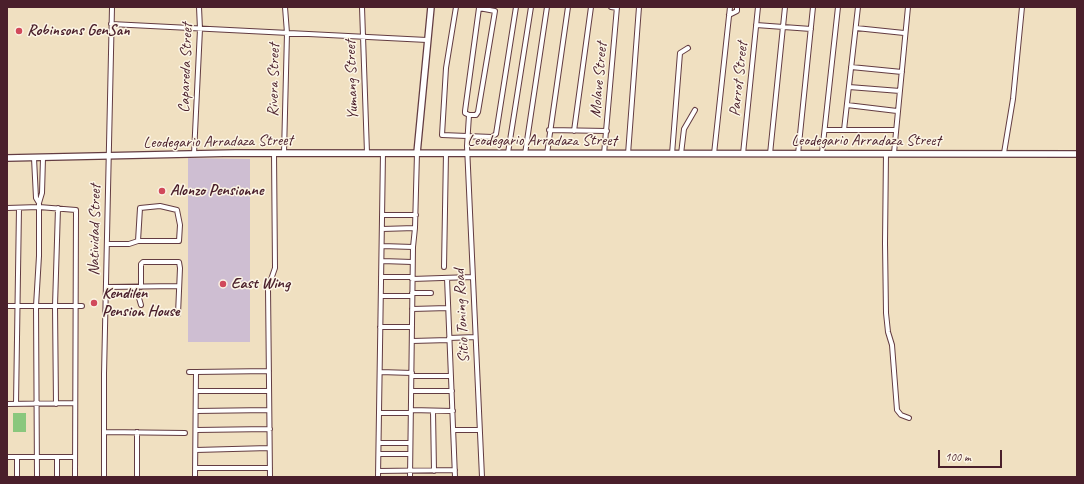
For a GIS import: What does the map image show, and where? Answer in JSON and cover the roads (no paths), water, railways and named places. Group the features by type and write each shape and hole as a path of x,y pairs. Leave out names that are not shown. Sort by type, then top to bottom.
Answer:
{"street":[{"name":"Natividad Street","path":"104,477 108,157 112,7"},
{"name":"Capareda Street","path":"194,154 200,29 199,7"},
{"name":"Rivera Street","path":"284,153 287,33 285,7"},
{"name":"Yumang Street","path":"362,7 366,153"},
{"path":"410,477 412,262 416,215 417,153 427,40 432,7"},
{"path":"456,7 446,68 442,135 466,137 492,137 496,134 516,7"},
{"path":"508,153 531,7"},
{"path":"525,154 547,7"},
{"path":"547,154 549,130 568,7"},
{"path":"574,130 591,7"},
{"path":"611,7 617,8"},
{"path":"628,154 640,7"},
{"path":"714,154 730,7"},
{"path":"729,15 737,11 737,7"},
{"name":"Parrot Street","path":"743,154 758,7"},
{"path":"770,154 785,7"},
{"path":"798,154 813,7"},
{"path":"822,154 826,130 838,7"},
{"path":"844,130 858,7"},
{"path":"894,153 902,72 904,32 908,7"},
{"path":"1004,154 1013,99 1022,7"},
{"name":"Sitio Toning Road","path":"482,477 466,137 469,115 465,114 465,111 478,8 488,8"},
{"path":"469,115 477,115 481,94 495,11 488,8"},
{"name":"Molave Street","path":"604,154 617,8"},
{"path":"111,24 427,40"},
{"path":"756,25 811,29"},
{"path":"856,28 904,32"},
{"path":"672,154 680,53 688,48"},
{"path":"851,67 902,72"},
{"path":"849,87 900,91"},
{"path":"847,105 898,111"},
{"path":"681,154 684,129 695,110"},
{"path":"549,130 607,131"},
{"path":"826,130 896,130"},
{"path":"270,477 268,288 275,268 274,153"},
{"name":"Leodegario Arradaza Street","path":"7,158 274,153 1077,154"},
{"path":"378,477 383,153"},
{"path":"444,267 446,153"},
{"path":"886,153 884,243 886,313 888,332 892,345 897,410 901,415 909,418"},
{"path":"34,158 36,198 39,205"},
{"path":"37,477 36,306 39,256 39,205 42,193 42,158"},
{"path":"7,208 20,208 39,205 76,210 74,403 75,477"},
{"path":"107,244 129,244 138,241 179,241 180,220 177,210 160,206 140,208 138,241"},
{"path":"16,404 16,305 20,208"},
{"path":"56,404 58,208"},
{"path":"382,215 416,215"},
{"path":"382,229 415,228"},
{"path":"382,246 413,247"},
{"path":"141,287 141,264 143,262 177,261 180,264 178,314"},
{"path":"382,261 412,262"},
{"path":"382,277 472,278"},
{"path":"446,278 455,477"},
{"path":"132,286 137,291 141,305"},
{"path":"106,287 179,286"},
{"path":"381,296 431,293"},
{"path":"7,306 82,306"},
{"path":"412,309 448,308"},
{"path":"380,327 412,327"},
{"path":"412,341 475,337"},
{"path":"189,372 269,371"},
{"path":"195,477 196,372"},
{"path":"380,372 451,376"},
{"path":"196,391 269,391"},
{"path":"412,391 452,391"},
{"path":"7,404 74,403"},
{"path":"196,411 269,410"},
{"path":"433,411 434,471"},
{"path":"380,413 453,411"},
{"path":"196,430 270,429"},
{"path":"454,430 479,430"},
{"path":"104,432 185,433"},
{"path":"137,432 137,477"},
{"path":"379,443 410,443"},
{"path":"196,450 269,448"},
{"path":"379,454 410,454"},
{"path":"7,457 74,457"},
{"path":"17,457 17,477"},
{"path":"57,457 57,477"},
{"path":"195,468 270,468"},
{"path":"378,471 410,472 455,470"}],"place":[{"name":"Robinsons GenSan","path":"19,31"},
{"name":"Alonzo Pensionne","path":"162,191"},
{"name":"East Wing","path":"223,284"},
{"name":"Kendilen Pension House","path":"94,303"}]}
